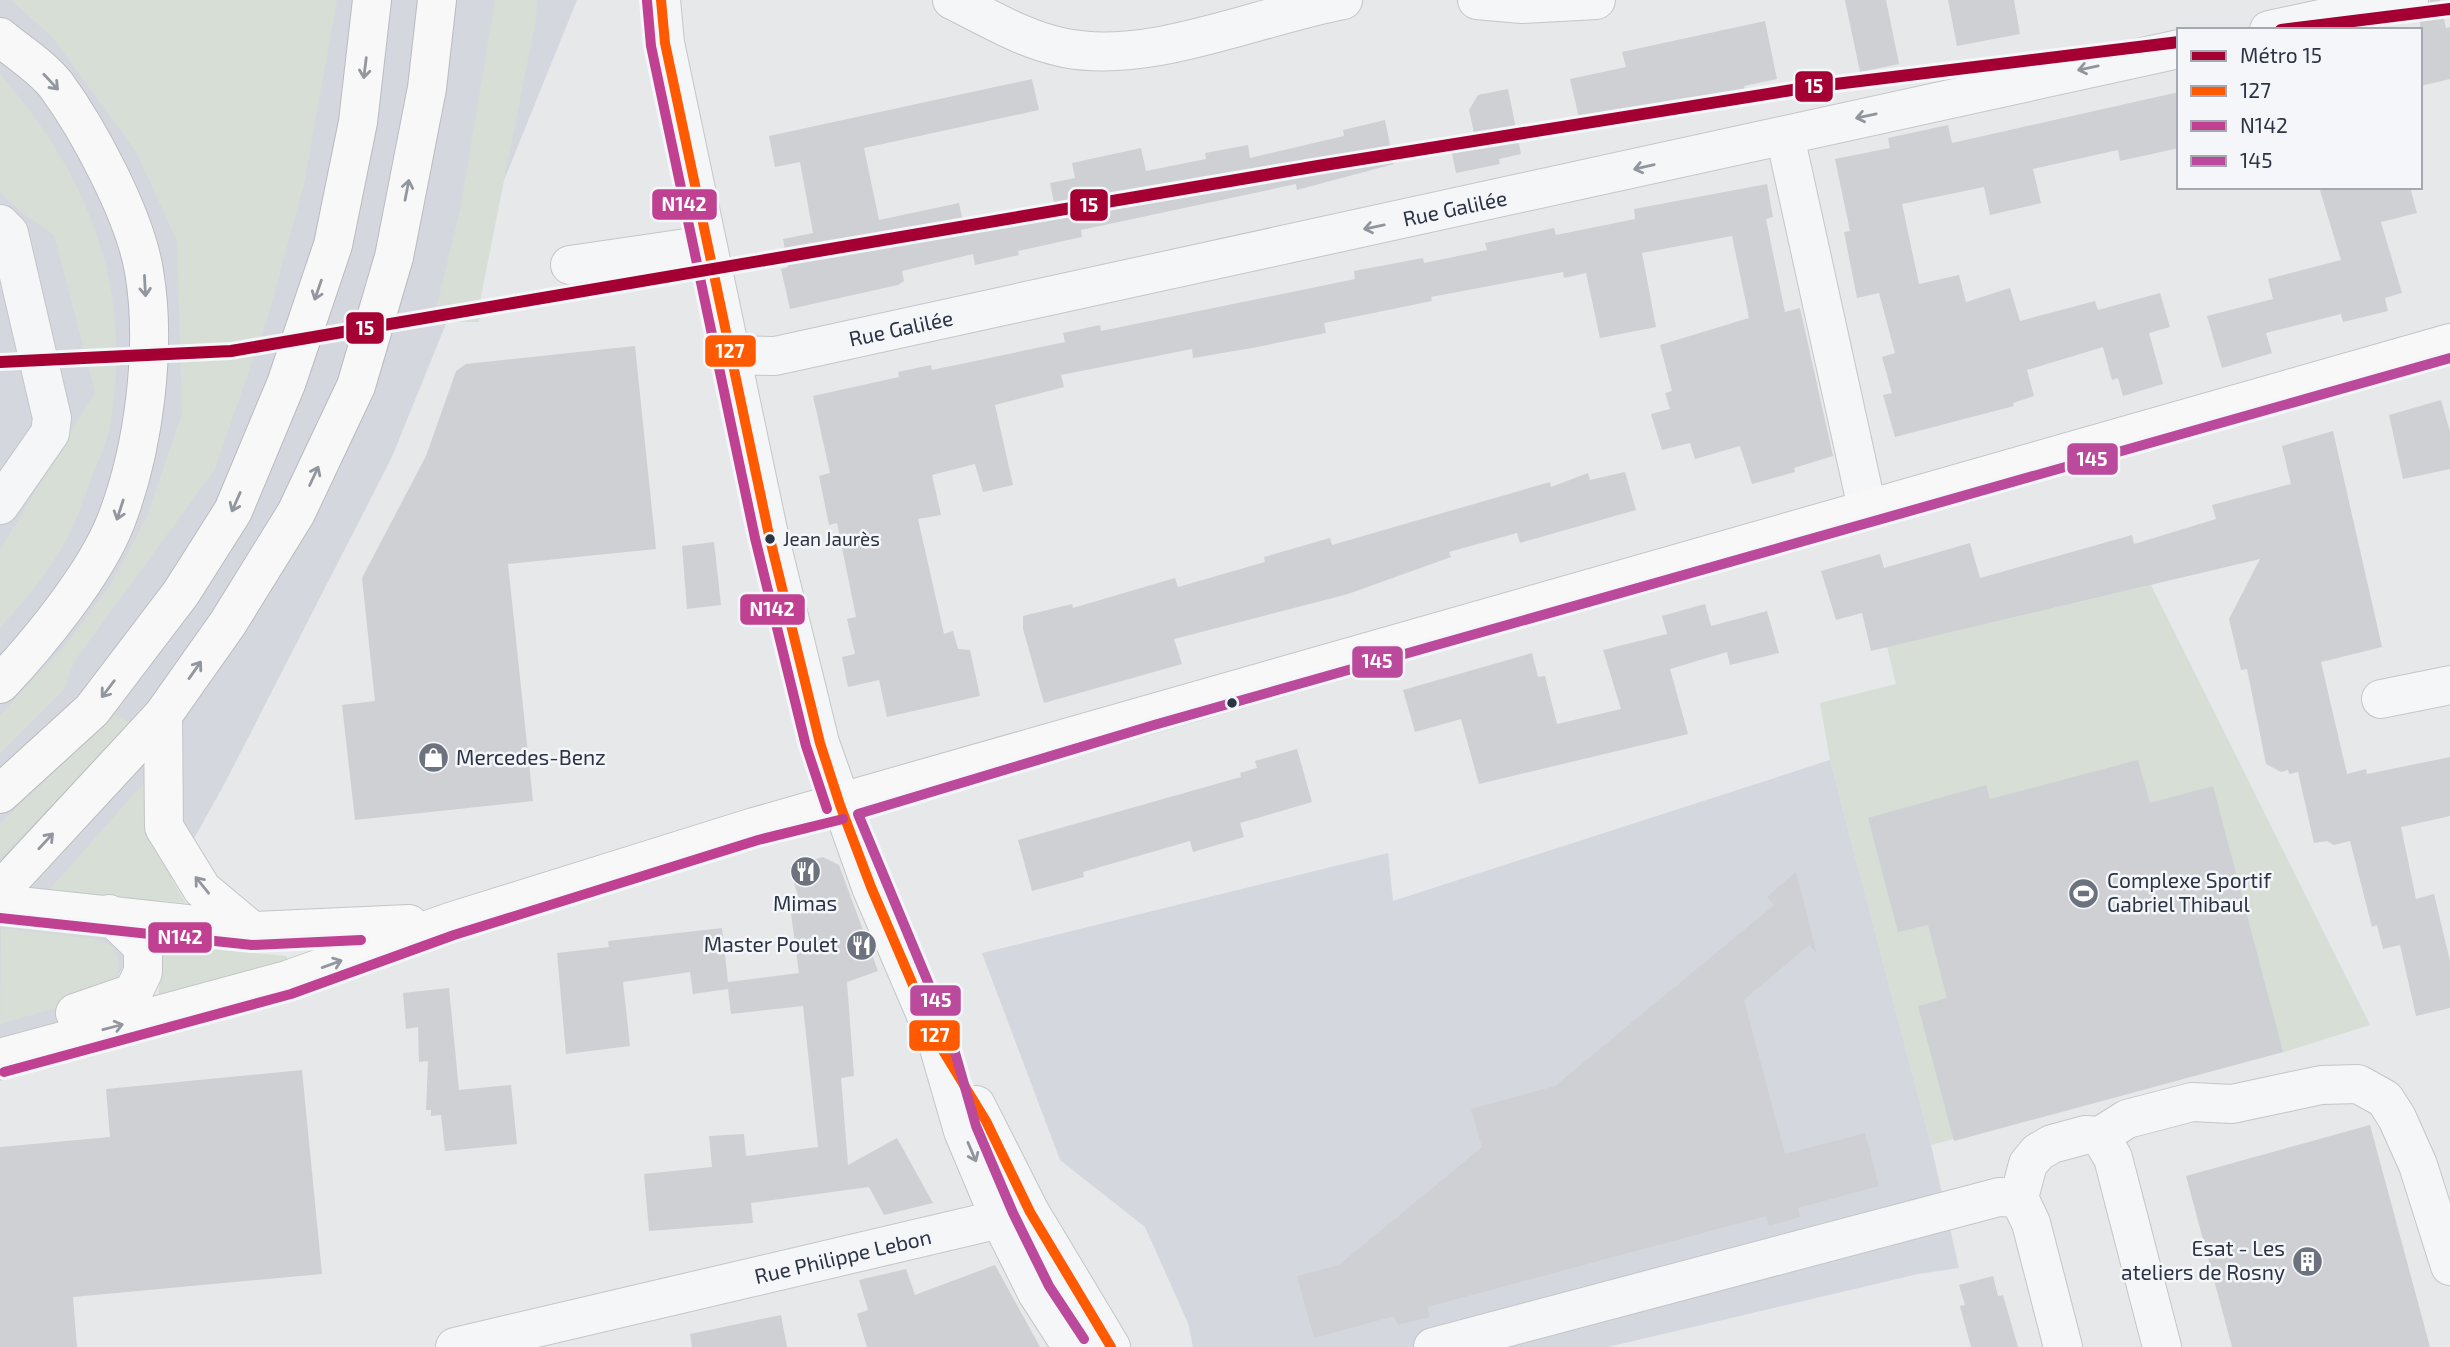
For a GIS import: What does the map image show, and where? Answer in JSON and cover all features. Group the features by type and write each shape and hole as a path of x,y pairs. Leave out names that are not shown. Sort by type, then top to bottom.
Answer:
{"main road":[{"path":"0,794 92,710 181,593 233,511 286,384 333,244 358,122 372,0"},
{"path":"0,891 163,715 228,623 296,513 356,386 394,257 428,88 437,0"},
{"path":"0,37 55,84 116,187 144,270 149,368 136,457 116,523 85,578 0,684"},
{"path":"0,1058 287,980 450,922 754,827 840,805 1177,704 2450,343"},
{"path":"163,715 164,827 202,889 252,931"},
{"path":"0,904 252,931 450,922"},
{"path":"0,1039 133,993 143,972 143,947 108,914"}],"street":[{"path":"661,0 665,43 730,355 769,535 820,743 871,887 937,1041 986,1121 1037,1293 1072,1347"},
{"path":"952,0 1006,27 1063,47 1094,52 1124,51 1342,0"},
{"path":"1477,0 1522,4 1596,0"},
{"path":"2278,28 2409,0"},
{"name":"Rue Galilée","path":"730,355 789,353 2177,49"},
{"path":"1784,136 1867,508"},
{"path":"0,224 9,233 52,418 50,433 0,505"},
{"path":"570,265 707,246"},
{"path":"2381,699 2450,685"},
{"path":"2063,1347 2031,1223 2019,1198 2023,1175 2038,1152 2052,1144 2085,1135 2100,1136 2127,1119 2192,1102 2232,1104 2341,1083 2372,1089 2385,1099 2408,1140 2450,1266"},
{"path":"2100,1136 2113,1158 2162,1347"},
{"path":"1433,1347 1942,1212 1999,1198 2019,1198"},
{"path":"1015,1216 1111,1347"},
{"name":"Rue Philippe Lebon","path":"455,1347 541,1338 656,1300 1015,1216"}],"shaded area":[{"path":"0,0 577,0 392,457 227,779 71,1061 0,1081"},
{"path":"11,0 337,0 304,184 268,317 214,471 74,662 64,690 0,754 0,715 69,641 111,584 146,519 182,414 177,241 136,152 52,37"},
{"path":"495,0 537,0 536,20 481,296 479,322 433,321 460,210"},
{"path":"0,74 58,153 80,194 97,236 109,281 115,327 116,375 107,439 75,522 47,571 0,628 0,550 95,392 54,235 21,212 0,192"},
{"name":"Complexe Sportif Gabriel Thibaul","path":"2151,585 2370,1025 2287,1051 1931,1145 1830,760 1820,703 1896,684 1887,647"},
{"path":"116,714 131,724 0,858 0,823"},
{"path":"1830,760 1931,1145 1959,1268 1918,1274 1608,1347 1193,1347 1188,1323 1145,1227 1060,1160 982,953 1388,853 1393,901"},
{"path":"143,784 151,833 168,872 186,903 49,890"},
{"path":"1,928 96,939 111,945 116,952 118,973 111,985 98,996 0,1024"},
{"path":"166,945 286,956 290,962 161,996 158,992 163,970 161,951"}],"building":[{"path":"1845,0 1886,0 1899,64 1860,72"},
{"path":"1948,0 2014,0 2020,34 1957,46"},
{"path":"2430,0 2440,0 2446,28 2450,27 2450,79 2422,86 2420,18 2430,7"},
{"path":"1765,21 1777,79 1744,86 1747,98 1710,105 1707,95 1580,122 1570,79 1626,67 1622,52"},
{"path":"1032,79 1039,110 864,148 879,220 959,203 964,226 1054,203 1050,183 1075,178 1072,163 1141,148 1146,171 1206,159 1205,153 1248,145 1250,158 1344,136 1343,130 1385,120 1394,164 1297,190 1296,184 1081,230 1082,237 1018,251 1019,255 975,265 973,254 902,271 904,281 898,285 790,309 781,269 788,267 783,239 813,233 800,162 775,167 769,136"},
{"path":"1508,89 1521,154 1499,159 1500,164 1456,173 1449,139 1474,133 1469,110 1478,95"},
{"path":"2177,92 2177,148 2120,161 2118,150 2033,169 2041,203 1990,215 1984,187 1902,204 1919,284 1959,275 1966,302 2010,288 2020,321 2095,301 2098,310 2160,293 2170,327 2149,333 2163,384 2123,396 2118,378 2112,380 2103,347 2027,370 2034,396 2013,403 2014,406 1895,437 1883,395 1892,393 1882,357 1895,353 1879,293 1857,298 1844,232 1850,231 1835,159 1890,148 1888,138 1948,125 1952,143"},
{"path":"1767,184 1773,217 1766,219 1785,312 1800,308 1833,456 1794,468 1795,472 1752,484 1740,446 1695,459 1690,443 1662,450 1651,414 1670,409 1665,393 1672,391 1660,345 1749,318 1732,236 1642,253 1656,327 1600,338 1586,273 1564,278 1563,272 1431,297 1432,301 1324,323 1326,333 1193,358 1192,349 1061,375 1064,387 995,405 1013,485 983,492 975,464 932,475 941,515 918,519 944,634 953,631 958,649 970,650 980,696 887,717 879,680 848,687 842,657 855,654 847,619 856,617 837,523 829,525 819,476 830,473 813,396 899,377 898,372 931,365 932,370 1065,342 1063,333 1100,325 1101,331 1355,279 1354,271 1423,258 1424,263 1487,250 1485,243 1554,228 1556,235 1635,219 1634,209"},
{"path":"2320,189 2411,189 2417,213 2381,222 2402,293 2385,298 2388,311 2343,322 2341,314 2266,333 2272,353 2222,368 2207,316 2273,299 2268,279 2341,260"},
{"path":"635,346 656,549 508,564 533,801 355,820 342,705 375,701 362,578 426,456 456,371 466,364"},
{"path":"2441,400 2450,432 2450,469 2403,479 2389,415"},
{"path":"2333,431 2382,647 2321,662 2347,774 2366,769 2367,774 2450,757 2450,816 2401,827 2416,899 2434,894 2450,961 2450,1008 2416,1016 2400,945 2383,949 2377,925 2372,927 2350,841 2334,845 2327,841 2314,843 2298,772 2281,772 2266,764 2247,669 2241,670 2229,619 2260,559 1871,651 1862,613 1836,620 1821,571 1880,554 1884,568 1970,543 1980,578 2132,535 2134,544 2216,519 2212,505 2291,484 2282,446"},
{"path":"1625,472 1636,510 1520,543 1517,533 1449,552 1451,557 1348,594 1174,639 1182,664 1044,703 1023,629 1023,616 1072,604 1073,608 1175,578 1178,587 1265,562 1264,557 1330,538 1332,545 1550,482 1551,487 1588,473 1590,480"},
{"path":"714,542 721,605 687,609 682,546"},
{"path":"1705,604 1711,626 1767,611 1779,653 1730,665 1727,652 1670,669 1688,734 1479,784 1461,719 1415,732 1403,690 1532,653 1538,677 1545,676 1557,724 1621,709 1603,650 1667,634 1662,616"},
{"path":"1297,749 1312,802 1240,823 1244,837 1193,852 1190,841 1083,872 1084,877 1032,891 1018,840 1241,777 1240,773 1257,768 1255,761"},
{"path":"2138,760 2150,803 2213,786 2283,1052 1954,1141 1918,1006 1947,998 1928,925 1898,932 1868,818 1986,785 1990,799"},
{"path":"823,857 839,865 878,971 847,982 854,1076 841,1078 848,1165 897,1138 933,1203 884,1215 869,1187 751,1203 753,1223 649,1231 644,1174 712,1167 709,1136 744,1134 746,1156 818,1147 803,1006 731,1014 728,989 693,994 690,972 623,982 630,1046 566,1054 557,953 609,947 608,941 722,928 728,982 799,973 790,906 801,905 789,867"},
{"path":"1796,872 1817,954 1809,945 1744,1000 1785,1154 1865,1133 1879,1186 1798,1208 1800,1217 1769,1226 1766,1216 1427,1307 1430,1317 1398,1325 1394,1316 1314,1338 1297,1276 1339,1265 1482,1147 1471,1109 1555,1086 1774,905 1767,897"},
{"path":"449,988 459,1090 511,1085 517,1144 445,1151 441,1115 431,1116 431,1110 426,1110 428,1061 419,1062 418,1027 406,1029 403,993"},
{"path":"302,1070 322,1274 73,1297 77,1347 0,1347 0,1147 110,1137 106,1089"},
{"name":"Esat - Les ateliers de Rosny","path":"2370,1125 2430,1347 2232,1347 2186,1176"},
{"path":"995,1265 1040,1347 867,1347 857,1314 868,1310 859,1280 906,1269 915,1295"},
{"path":"1993,1276 1998,1296 2003,1295 2018,1347 1971,1347 1960,1306 1965,1305 1959,1285"},
{"path":"781,1315 787,1347 692,1347 690,1334"}],"metro line":[{"name":"15","path":"2297,28 2450,9"},
{"name":"15","path":"0,362 231,351 1318,166 1811,87 2177,42"}],"transit line":[{"name":"127","path":"661,0 665,43 769,535 820,743 840,805 871,887 937,1041 986,1121 1030,1212 1111,1347"},
{"name":"N142","path":"647,1 651,46 755,538 806,746 827,809"},
{"name":"145","path":"1084,1339 1049,1286 1013,1213 976,1126 950,1035 858,814 1154,725 2450,358"},
{"name":"N142","path":"4,1072 291,994 454,935 758,840 843,819"},
{"name":"N142","path":"0,918 252,945 361,940"}],"place":[{"name":"Jean Jaurès","path":"770,539"},
{"name":"Mercedes-Benz","path":"433,758"},
{"name":"Mimas","path":"805,872"},
{"name":"Complexe Sportif Gabriel Thibaul","path":"2084,893"},
{"name":"Master Poulet","path":"861,945"},
{"name":"Esat - Les ateliers de Rosny","path":"2308,1261"}]}
